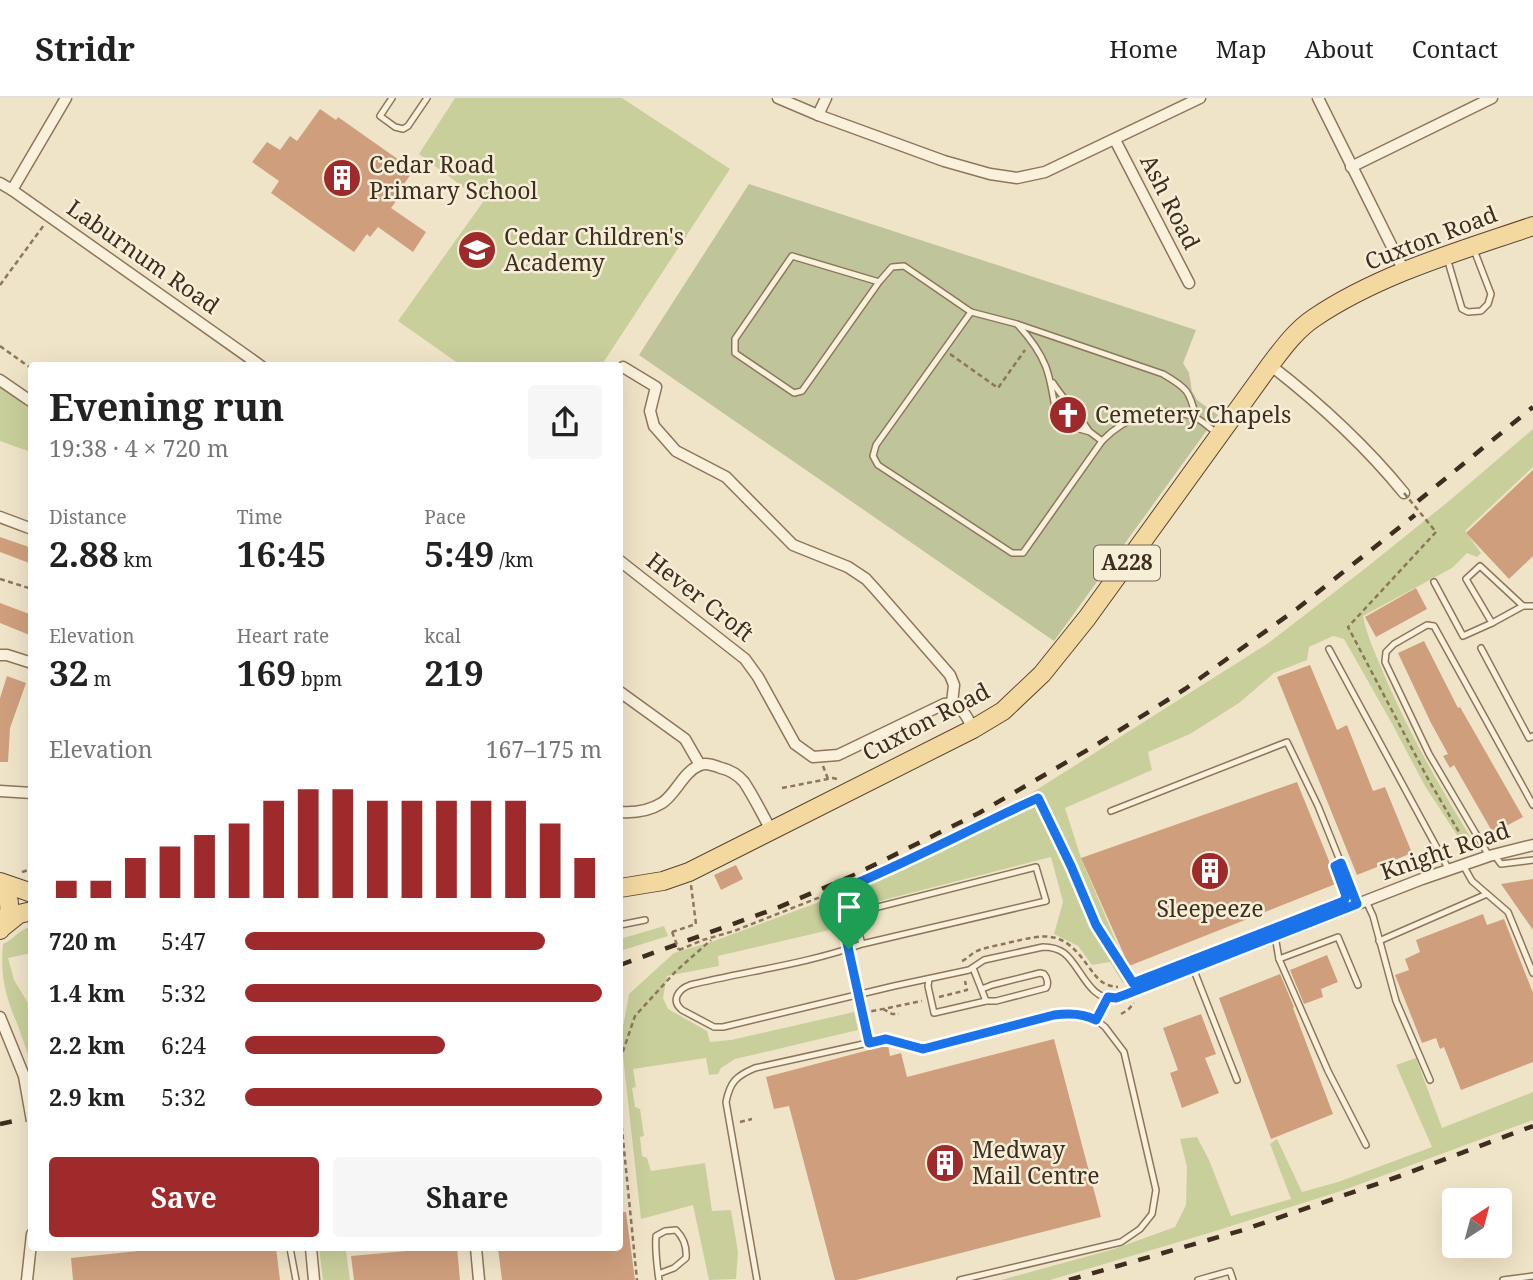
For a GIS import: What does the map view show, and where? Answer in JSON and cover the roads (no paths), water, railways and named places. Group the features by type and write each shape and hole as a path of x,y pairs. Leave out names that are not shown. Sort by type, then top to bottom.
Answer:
{"main road":[{"name":"Cuxton Road","path":"623,888 663,881 689,872 973,729 1003,711 1042,674 1087,618 1291,338 1313,318 1404,271 1533,226"},
{"path":"0,883 28,892"},
{"path":"0,883 10,906 2,928"},
{"path":"2,928 19,914 28,912"}],"street":[{"path":"12,190 66,98"},
{"path":"778,98 944,161 990,174 1017,178 1045,172 1115,139 1179,102 1200,98"},
{"path":"818,115 826,98"},
{"path":"1318,98 1404,271"},
{"path":"1351,167 1492,98"},
{"name":"Ash Road","path":"1115,139 1189,283"},
{"name":"Laburnum Road","path":"0,183 255,362"},
{"path":"1270,365 1359,442 1404,493"},
{"path":"624,367 656,387 650,411 654,426 676,451 726,477 793,545 848,567 876,590 950,675 954,685 952,703 964,712 973,729"},
{"path":"0,380 28,399"},
{"path":"0,517 28,528"},
{"name":"Hever Croft","path":"623,563 745,659 795,744 813,757 838,755 944,704 952,703"},
{"path":"0,655 7,654 28,662"},
{"path":"623,694 685,738 700,765"},
{"path":"623,812 646,810 660,804 700,765 719,767 741,779 771,830"},
{"path":"0,791 28,793"},
{"name":"Knight Road","path":"1137,984 1193,968 1463,864 1533,845"},
{"path":"0,1017 24,1076 28,1098"},
{"path":"27,1280 30,1251"},
{"path":"311,1251 314,1280"},
{"path":"476,1251 479,1280"}],"lane":[{"path":"392,98 380,116 395,127 403,129 427,98"},
{"path":"1447,256 1462,309 1468,312 1480,311 1488,304 1491,294 1473,247"},
{"path":"879,282 792,256 734,339 735,354 794,393 802,391 879,282 892,267 904,266 971,312 1017,324 1163,374 1180,384 1191,397 1196,418"},
{"path":"971,312 876,445 873,456 878,465 1012,554 1023,553 1102,441 1133,418 1154,412 1176,412 1196,418 1219,435"},
{"path":"1017,324 1043,358 1051,380 1056,415 1076,428 1090,432"},
{"path":"1051,380 1090,432 1102,441"},
{"path":"1492,623 1466,579 1480,566 1523,606"},
{"path":"1434,582 1463,636 1523,606 1533,606"},
{"path":"1533,805 1434,626 1427,625 1394,644 1386,652 1385,662 1429,754 1491,855 1502,864 1533,860"},
{"path":"1480,648 1530,738 1533,736"},
{"path":"1329,649 1449,870"},
{"path":"1111,811 1287,742 1379,941 1396,1001 1430,1080"},
{"path":"1463,864 1472,881 1508,912 1533,973"},
{"path":"862,944 858,926 858,916 862,911 1036,867 1046,901 690,985 678,992 678,1007 714,1027 721,1027 963,971 974,968 984,960 1039,947 1052,948 1066,955 1092,989 1108,997 1116,998 1137,984"},
{"path":"1379,941 1487,894"},
{"path":"623,924 645,920"},
{"path":"1275,936 1279,959 1328,1071 1366,1145"},
{"path":"1279,959 1338,937 1358,985"},
{"path":"974,968 986,1001"},
{"path":"1193,968 1237,1080"},
{"path":"929,979 934,1013 996,1001 1048,986 1046,977 1040,973 982,989"},
{"path":"1096,1020 1108,997"},
{"path":"757,1280 726,1102 729,1087 740,1074 755,1068 886,1039 923,1049 1054,1015 1070,1013 1096,1020 1105,1027 1124,1052 1156,1190 1152,1214 1140,1229 1121,1242 960,1280"},
{"path":"676,1230 687,1250 686,1258 658,1277 656,1236 665,1231 676,1230"},
{"path":"291,1251 296,1280"},
{"path":"1198,1280 1230,1271 1233,1280"},
{"path":"1503,1280 1533,1276"}],"railway":[{"path":"1418,501 1533,407"},
{"path":"623,964 777,908 854,875 979,813 1185,689 1298,608 1415,515"},
{"path":"0,1124 19,1120"},
{"path":"1069,1280 1243,1230 1400,1176 1533,1126"}],"place":[{"name":"Cedar Road Primary School","path":"342,178"},
{"name":"Cedar Children's Academy","path":"477,250"},
{"name":"Cemetery Chapels","path":"1068,415"},
{"name":"Sleepeeze","path":"1210,871"},
{"name":"Medway Mail Centre","path":"945,1163"}]}
